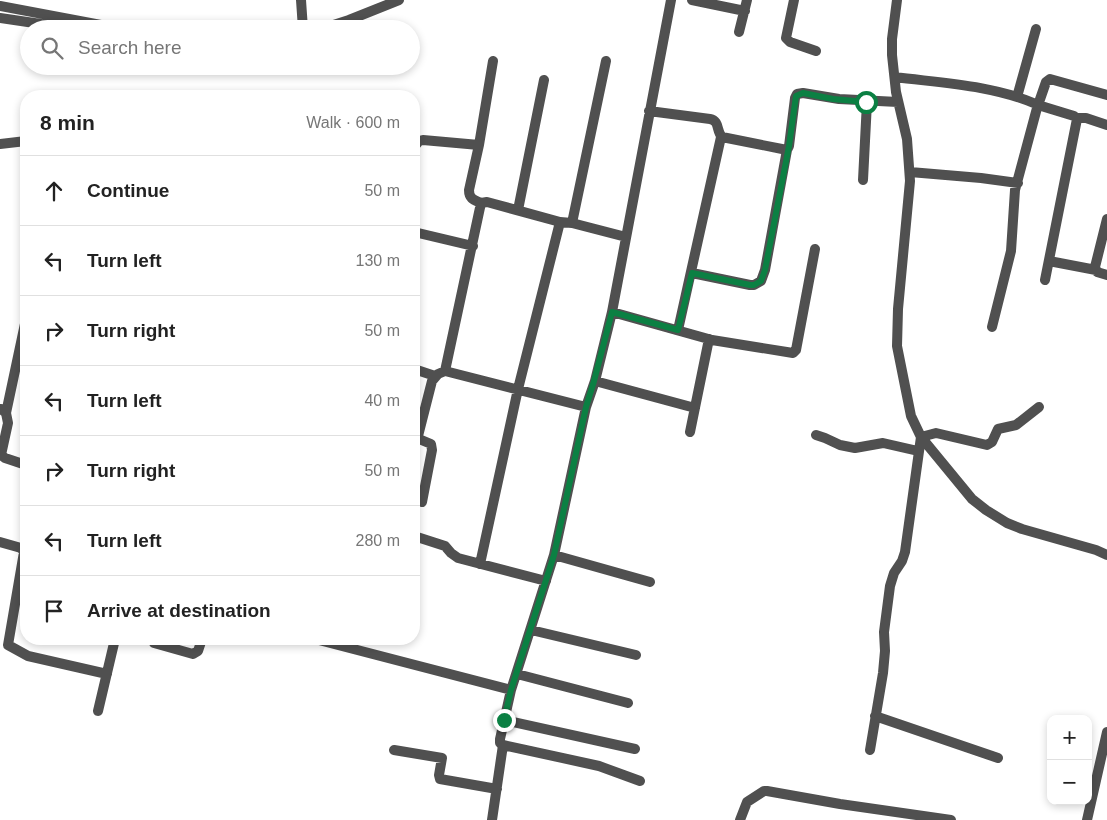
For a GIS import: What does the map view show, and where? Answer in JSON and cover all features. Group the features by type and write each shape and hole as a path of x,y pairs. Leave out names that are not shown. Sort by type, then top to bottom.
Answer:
{"street":[{"path":"302,0 303,20"},
{"path":"349,20 399,0"},
{"path":"492,820 503,745 500,743 500,739 504,720 511,690 554,555 586,407 612,312 671,0"},
{"path":"692,0 746,5 739,32"},
{"path":"794,0 786,38 790,42 816,52"},
{"path":"897,0 892,39 898,102 908,139 910,172 898,309 897,346 910,416 921,437 972,499 995,517 1031,532 1096,550 1107,555"},
{"path":"0,6 74,20"},
{"path":"0,18 20,21"},
{"path":"1017,98 1036,29"},
{"path":"572,223 606,60"},
{"path":"493,61 469,196 482,202 626,237"},
{"path":"895,77 970,87 1017,98 1037,106 1107,125"},
{"path":"992,327 1010,257 1012,223 1018,183 1037,106 1046,82 1050,79 1107,95"},
{"path":"518,210 544,80"},
{"path":"692,273 750,285 761,281 765,270 789,146 797,94 803,93 833,99 866,102 898,102"},
{"path":"863,180 866,102"},
{"path":"650,111 715,120 721,137 678,330"},
{"path":"1045,280 1077,118"},
{"path":"721,137 787,150"},
{"path":"420,141 479,145"},
{"path":"0,144 20,142"},
{"path":"910,172 1018,183"},
{"path":"445,371 482,202"},
{"path":"1096,270 1107,219"},
{"path":"480,564 518,389 560,222"},
{"path":"420,233 473,246"},
{"path":"612,312 709,339 795,352 815,249"},
{"path":"1049,261 1096,270 1107,275"},
{"path":"690,432 709,339"},
{"path":"20,344 3,411 8,422 1,457 20,464"},
{"path":"420,371 436,376"},
{"path":"420,428 430,386 436,376 445,371 586,407"},
{"path":"594,381 695,408"},
{"path":"921,437 936,433 987,445 992,442 998,429 1016,425 1039,407"},
{"path":"816,435 840,445 855,448 878,443 918,451"},
{"path":"870,750 883,673 884,632 890,586 894,573 902,561 905,552 921,437"},
{"path":"420,440 431,444 432,450 422,502"},
{"path":"420,538 445,546 458,558 546,581"},
{"path":"0,542 20,548"},
{"path":"554,555 650,582"},
{"path":"20,575 8,645 28,656 107,674"},
{"path":"531,630 636,655"},
{"path":"98,711 114,645"},
{"path":"161,645 194,654 198,651 200,645"},
{"path":"338,645 511,690"},
{"path":"517,674 628,703"},
{"path":"875,716 998,758"},
{"path":"504,720 635,749"},
{"path":"1087,820 1107,733"},
{"path":"503,745 599,766 640,781"},
{"path":"394,750 442,758 438,775 440,779 497,789"},
{"path":"740,820 747,802 767,790 840,804 951,820"}],"route":[{"path":"504,720 511,690 554,555 586,407 612,312 678,330 692,273 750,285 761,281 765,270 789,146 797,94 803,93 833,99 866,102"}]}
